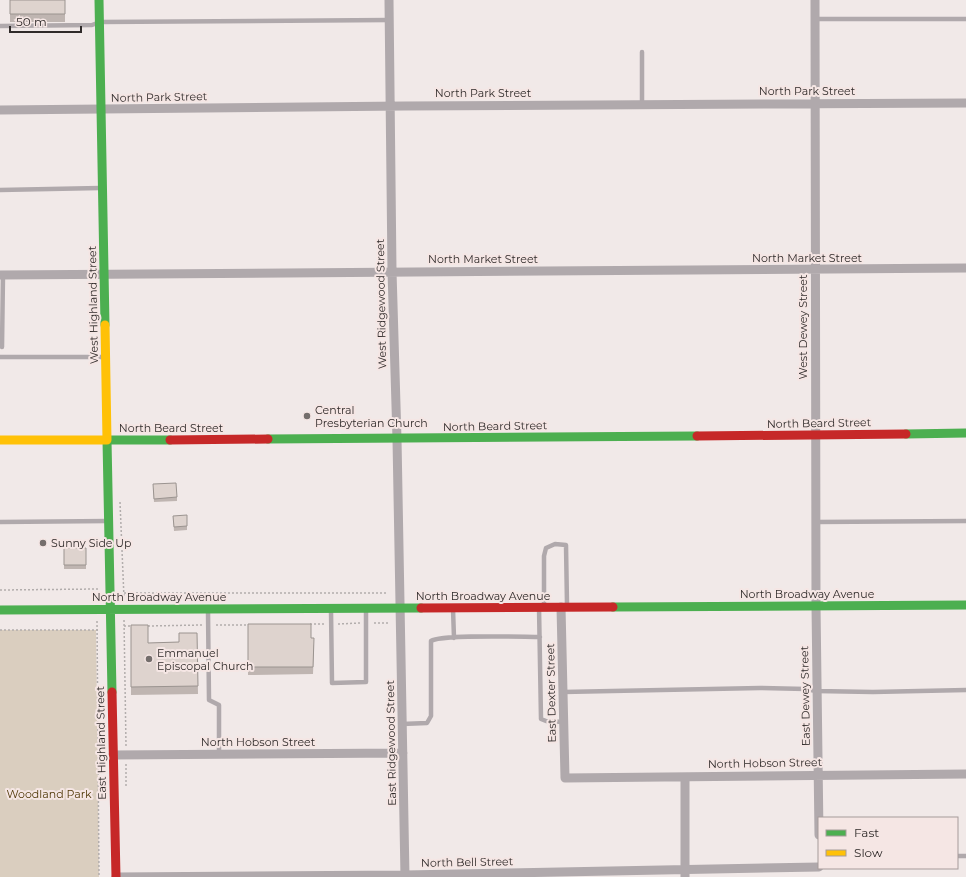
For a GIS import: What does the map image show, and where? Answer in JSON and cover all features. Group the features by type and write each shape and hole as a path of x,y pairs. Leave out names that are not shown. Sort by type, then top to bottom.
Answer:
{"street":[{"name":"West Highland Street","path":"99,0 110,609"},
{"name":"West Ridgewood Street","path":"389,0 392,271 400,608"},
{"name":"West Dewey Street","path":"814,0 816,606"},
{"name":"North Park Street","path":"0,110 642,104 966,103"},
{"name":"North Market Street","path":"1,275 966,268"},
{"name":"North Beard Street","path":"0,440 397,439 966,433"},
{"name":"North Broadway Avenue","path":"0,610 966,605"},
{"name":"East Dewey Street","path":"816,606 818,817"},
{"name":"East Dexter Street","path":"564,607 564,778"},
{"name":"East Ridgewood Street","path":"400,608 405,876"},
{"name":"East Highland Street","path":"110,609 116,877"},
{"name":"North Hobson Street","path":"113,755 403,753"},
{"name":"North Hobson Street","path":"564,778 817,774 966,774"},
{"path":"685,777 685,873"},
{"name":"North Bell Street","path":"116,877 685,873 818,868"}],"lane":[{"path":"815,19 966,19"},
{"path":"0,26 92,25 100,22 389,20"},
{"path":"642,52 642,104"},
{"path":"0,190 103,188"},
{"path":"1,275 2,347"},
{"path":"0,357 105,358"},
{"path":"816,522 966,520"},
{"path":"0,522 108,521"},
{"path":"563,722 546,721 541,719 540,637 544,556 546,548 556,544 566,545 564,607"},
{"path":"331,608 332,682 366,682 366,608"},
{"path":"453,608 454,638"},
{"path":"208,609 209,700 219,705 219,754"},
{"path":"402,724 427,723 431,716 431,641 435,639 454,638 540,637"},
{"path":"563,692 760,688 873,692 966,690"}],"path":[{"path":"0,590 97,589 124,593 388,593"},
{"path":"124,609 126,793"},
{"name":"East Highland Street","path":"98,610 96,630 99,877"},
{"path":"308,624 388,623"},
{"path":"147,626 254,624"},
{"path":"124,626 132,626"},
{"path":"0,630 110,629"}],"green space":[{"name":"Woodland Park","path":"0,630 96,630 99,877 0,877"}],"building":[{"path":"10,0 65,0 65,14 10,14"},
{"path":"176,483 177,497 154,499 153,484"},
{"path":"187,515 187,526 174,527 173,516"},
{"path":"64,548 86,548 86,565 64,565"},
{"path":"248,624 311,624 311,638 314,638 313,667 248,667"},
{"name":"Emmanuel Episcopal Church","path":"131,625 148,625 148,643 179,642 179,633 197,633 198,686 131,687"}],"traffic: fast":[{"path":"99,0 105,325"},
{"path":"906,434 966,433"},
{"path":"268,439 697,436"},
{"path":"112,692 107,440 170,440"},
{"path":"613,607 966,605"},
{"path":"0,610 421,608"}],"traffic: slow":[{"path":"0,440 107,440 105,325"}],"traffic: jam":[{"path":"697,436 906,434"},
{"path":"170,440 268,439"},
{"path":"421,608 613,607"},
{"path":"112,692 116,877"}],"place":[{"name":"Central Presbyterian Church","path":"307,416"},
{"name":"Sunny Side Up","path":"43,543"},
{"name":"Emmanuel Episcopal Church","path":"149,659"}]}
